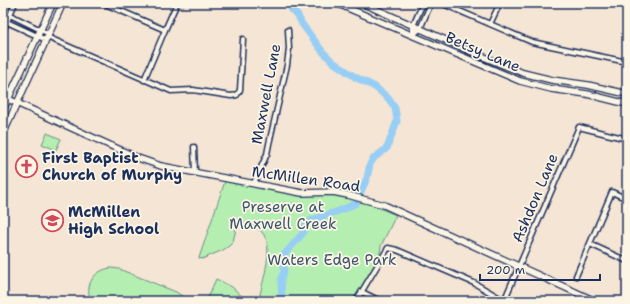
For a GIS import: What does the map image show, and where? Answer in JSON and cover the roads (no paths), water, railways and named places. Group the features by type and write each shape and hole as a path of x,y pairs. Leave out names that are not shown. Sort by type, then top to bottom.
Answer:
{"main road":[{"path":"3,110 53,3"},
{"path":"3,134 63,3"},
{"name":"Betsy Lane","path":"336,3 520,80 627,104"},
{"name":"Betsy Lane","path":"362,3 523,73 627,94"},
{"name":"McMillen Road","path":"8,99 138,158 161,166 302,193 333,192 384,205 594,301"}],"street":[{"path":"3,31 15,3"},
{"path":"103,3 165,30"},
{"path":"144,80 177,3"},
{"path":"413,35 413,26 423,3"},
{"path":"413,35 420,29 431,3"},
{"path":"441,3 532,42 627,62"},
{"path":"490,24 500,3"},
{"path":"614,3 627,6"},
{"path":"10,15 41,30 47,37"},
{"path":"8,22 38,36 47,37 171,91 193,90 234,96 239,93 240,90 243,39"},
{"name":"Maxwell Lane","path":"254,183 267,154 272,132 288,55 288,30"},
{"name":"Ashdon Lane","path":"504,301 578,127 627,139"},
{"path":"194,147 195,173"},
{"path":"576,276 612,192 627,199"},
{"path":"590,244 627,261"},
{"path":"356,301 375,271 382,255 388,248 397,250 474,283 504,301"},
{"path":"362,292 380,301"}],"waterway":[{"path":"282,301 281,278 284,272 283,256 304,232 305,226 312,220 344,209 356,203 367,178 370,164 374,158 387,148 397,121 395,108 388,98 375,87 355,77 333,62 323,52 302,24 298,16 292,10 296,3"}],"place":[{"name":"First Baptist Church of Murphy","path":"27,167"},
{"name":"McMillen High School","path":"52,221"}],"park label":[{"name":"Preserve at Maxwell Creek","path":"283,216"},
{"name":"Waters Edge Park","path":"332,260"}]}
